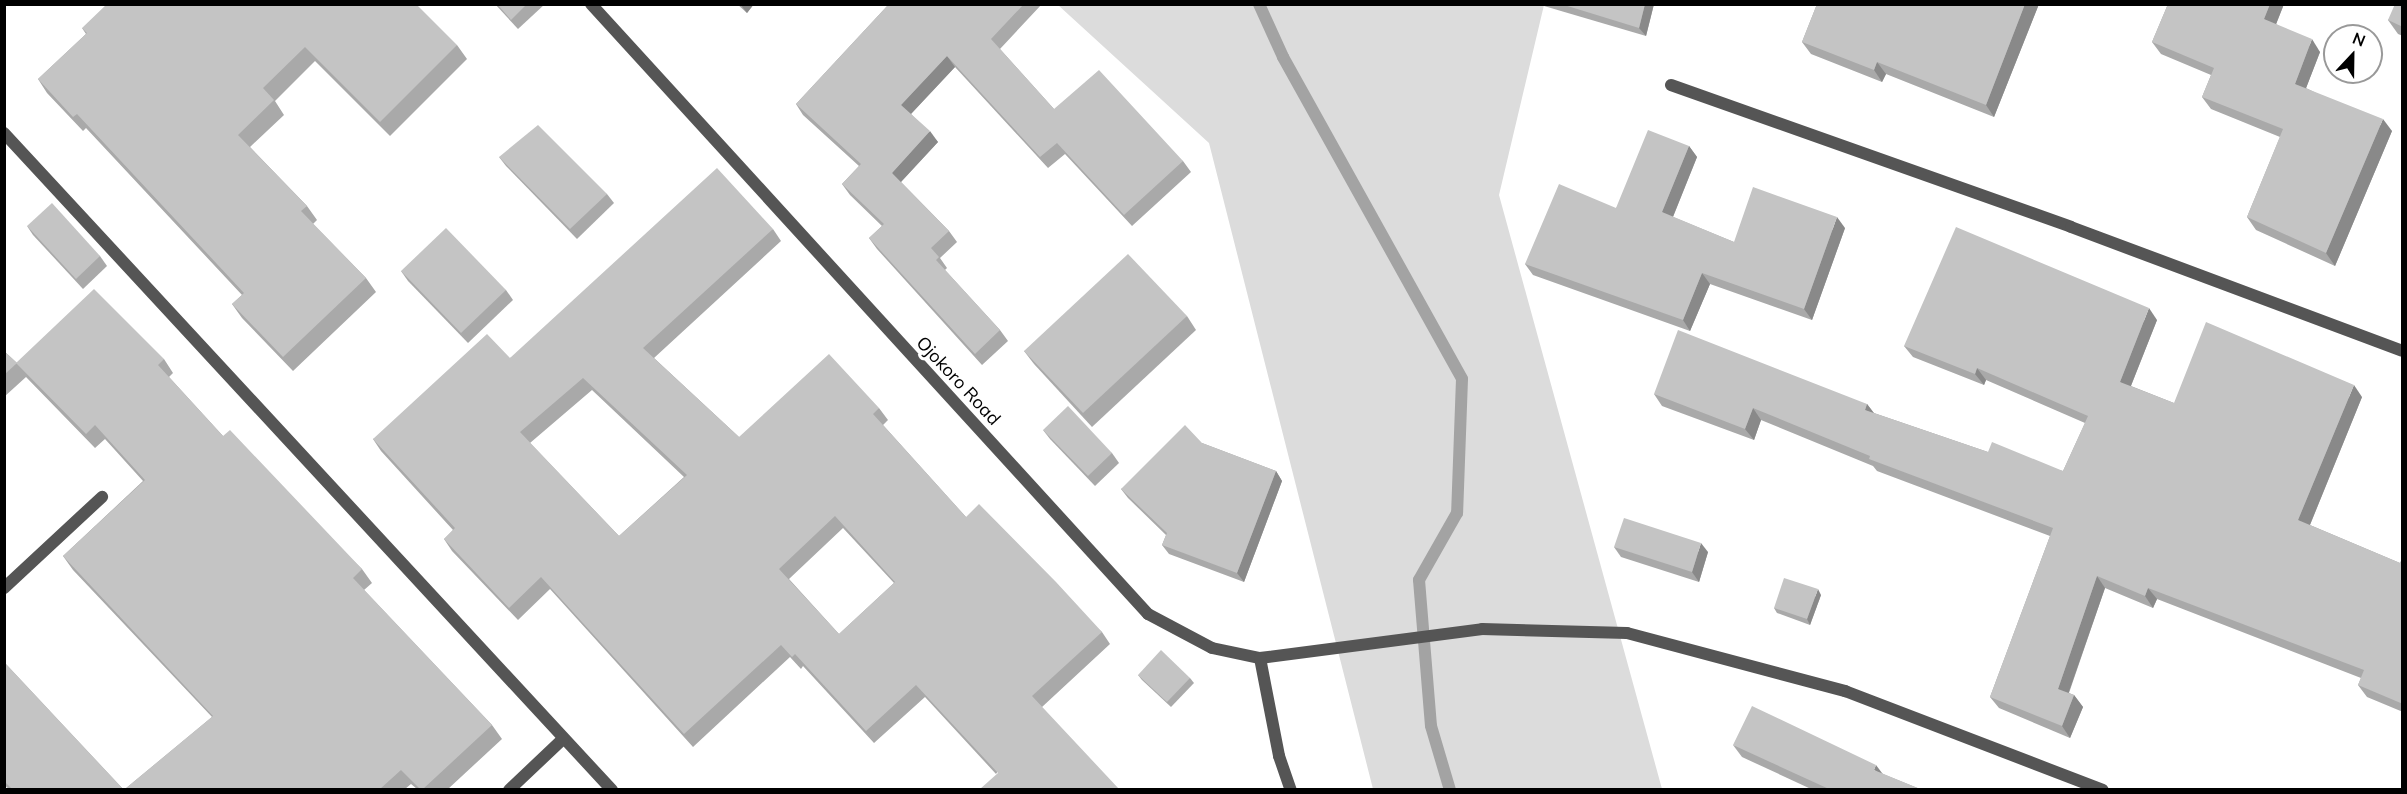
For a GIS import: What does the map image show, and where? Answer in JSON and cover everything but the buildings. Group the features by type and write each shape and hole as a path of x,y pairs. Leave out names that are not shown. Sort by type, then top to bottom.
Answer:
{"street":[{"name":"Ojokoro Road","path":"591,4 1148,614 1212,648 1260,658 1482,629 1627,633 1749,663 1845,691 2103,789"},
{"path":"1671,85 2072,227 2403,351"},
{"path":"4,133 563,739 612,789"},
{"path":"4,588 102,497"},
{"path":"1260,658 1278,756 1292,789"},
{"path":"509,789 563,739"}],"shaded area":[{"path":"1058,5 1544,5 1499,195 1662,789 1373,789 1209,143"}],"waterway":[{"path":"1259,4 1283,57 1462,379 1457,513 1419,580 1431,726 1450,790"}]}
